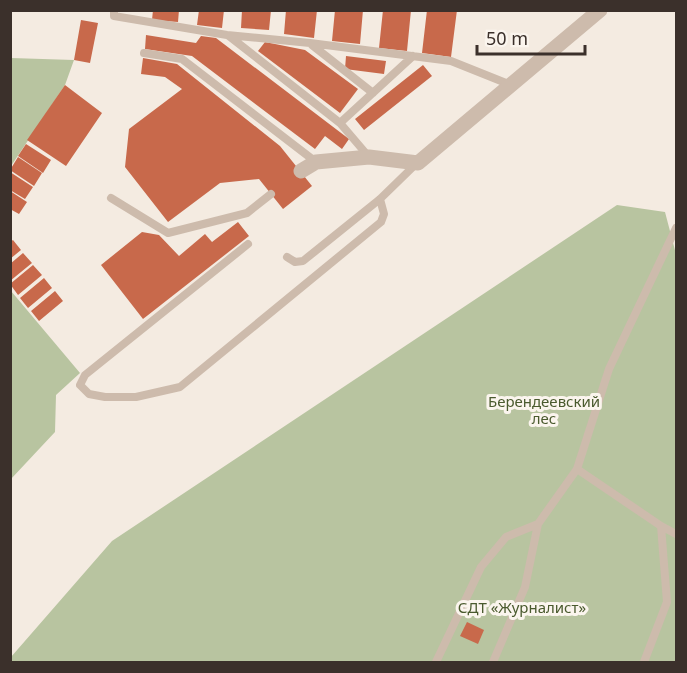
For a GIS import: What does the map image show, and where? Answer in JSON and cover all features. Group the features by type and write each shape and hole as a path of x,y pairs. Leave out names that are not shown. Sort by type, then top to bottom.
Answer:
{"street":[{"path":"301,171 316,162 369,157 418,163 600,10"}],"lane":[{"path":"114,10 114,16 227,35 451,61 511,85"},
{"path":"227,35 340,123 369,157"},
{"path":"310,43 373,93"},
{"path":"144,53 182,59 316,162"},
{"path":"340,123 412,56"},
{"path":"287,257 295,262 303,261 380,199 418,163"},
{"path":"111,198 168,233 247,213 271,194"},
{"path":"248,244 85,375 80,385 89,394 105,397 136,397 180,387 381,222 384,214 380,199"},
{"path":"493,663 525,587 538,524 577,469 609,369 676,228"},
{"path":"577,469 676,534"},
{"path":"436,663 481,567 506,537 538,524"},
{"path":"644,663 667,602 661,526"}],"green space":[{"path":"11,58 74,60 65,85 11,166"},
{"name":"Берендеевский лес","path":"617,205 665,212 676,254 676,662 11,662 11,657 112,541"},
{"path":"11,291 80,373 56,395 55,432 11,479"}],"building":[{"path":"153,10 179,10 178,22 152,20"},
{"path":"199,10 224,10 222,28 197,25"},
{"path":"242,10 271,10 269,30 241,28"},
{"path":"286,10 317,10 314,38 284,34"},
{"path":"335,10 363,10 360,44 332,41"},
{"path":"383,10 411,10 407,51 379,48"},
{"path":"427,10 457,10 451,57 422,53"},
{"path":"81,20 98,23 90,63 74,60"},
{"path":"146,35 196,43 201,36 216,38 349,139 342,149 325,136 315,149 192,56 145,49"},
{"path":"265,42 305,50 358,89 340,113 258,51"},
{"path":"346,56 386,61 384,74 345,69"},
{"path":"143,58 177,64 280,146 312,186 283,209 259,179 220,183 168,222 125,167 129,129 182,89 165,77 141,74"},
{"path":"423,65 432,76 364,130 355,119"},
{"path":"65,85 102,113 66,166 27,140"},
{"path":"26,144 51,160 43,173 18,156"},
{"path":"18,157 42,173 34,186 10,170"},
{"path":"10,172 33,187 25,199 10,190"},
{"path":"10,191 27,202 19,214 10,209"},
{"path":"238,222 249,236 143,319 101,265 142,232 159,235 179,256 205,234 212,242"},
{"path":"13,240 21,250 10,259 10,242"},
{"path":"23,253 32,263 10,281 10,264"},
{"path":"33,265 42,275 18,295 10,284"},
{"path":"44,278 52,288 28,308 20,298"},
{"path":"55,291 63,301 39,321 31,311"},
{"path":"467,622 484,630 478,644 460,636"}],"park label":[{"name":"СДТ «Журналист»","path":"522,608"}]}
